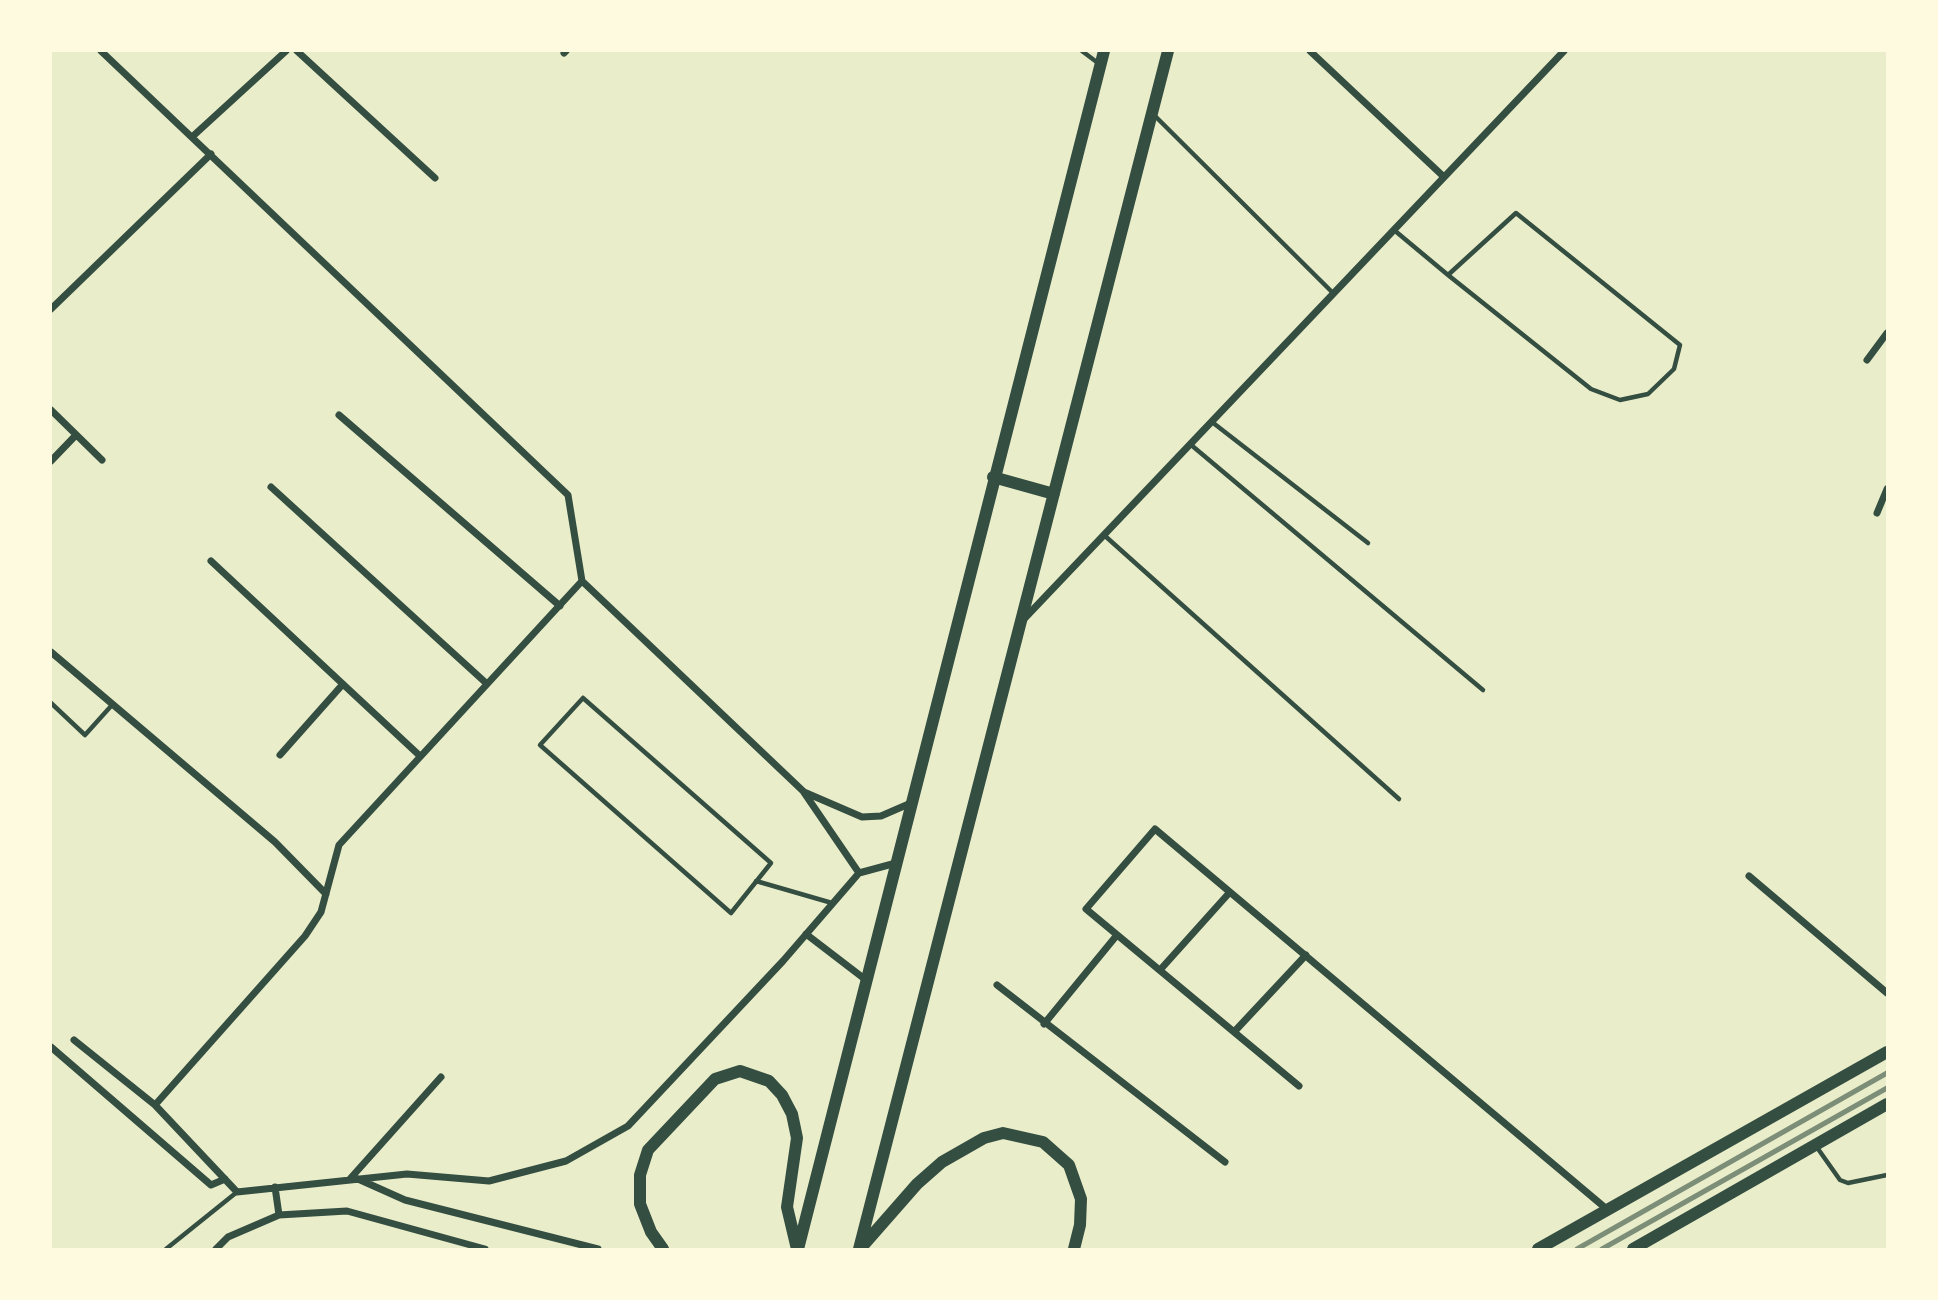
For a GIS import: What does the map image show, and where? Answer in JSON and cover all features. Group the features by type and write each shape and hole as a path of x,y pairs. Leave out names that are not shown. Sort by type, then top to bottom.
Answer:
{"main road":[{"path":"797,1249 1104,51"},
{"path":"859,1249 1168,51"},
{"path":"993,477 1054,494"},
{"path":"1538,1249 1887,1052"},
{"path":"663,1249 651,1232 640,1204 640,1175 648,1150 715,1079 740,1071 762,1077 776,1087 792,1114 797,1138 787,1207 797,1249"},
{"path":"1633,1249 1887,1104"},
{"path":"859,1249 917,1184 942,1162 984,1138 1003,1133 1043,1142 1069,1166 1081,1199 1080,1225 1074,1249"}],"street":[{"path":"101,51 568,495 582,581 803,791 859,873"},
{"path":"192,137 286,51"},
{"path":"297,51 435,178"},
{"path":"1310,51 1444,177"},
{"path":"1021,622 1564,51"},
{"path":"51,309 211,154"},
{"path":"1867,360 1887,333"},
{"path":"51,410 102,460"},
{"path":"339,415 560,606"},
{"path":"51,461 76,435"},
{"path":"271,487 486,683"},
{"path":"1877,513 1887,489"},
{"path":"211,561 419,755"},
{"path":"155,1105 305,936 321,912 339,845 582,581"},
{"path":"51,652 275,842 326,894"},
{"path":"281,755 343,684"},
{"path":"803,791 862,817 881,816 911,803"},
{"path":"1299,1086 1086,909 1155,829 1609,1211"},
{"path":"74,1040 155,1105 237,1192 407,1174 489,1181 566,1161 628,1126 859,873 896,863"},
{"path":"1749,876 1887,993"},
{"path":"1160,970 1230,892"},
{"path":"806,934 866,980"},
{"path":"1044,1024 1117,935"},
{"path":"1234,1032 1306,956"},
{"path":"997,985 1224,1162"},
{"path":"51,1049 211,1185 225,1179"},
{"path":"353,1179 441,1077"},
{"path":"353,1179 405,1200 598,1249"},
{"path":"275,1187 279,1215"},
{"path":"216,1249 228,1237 279,1215 347,1210 485,1249"}],"lane":[{"path":"1083,51 1100,65"},
{"path":"1152,113 1333,293"},
{"path":"1394,230 1448,275 1591,389 1620,400 1648,394 1674,369 1680,345 1516,213 1448,275"},
{"path":"1211,422 1368,543"},
{"path":"1190,444 1483,690"},
{"path":"1104,535 1399,799"},
{"path":"583,698 771,863 756,881 731,912 540,745 583,698"},
{"path":"51,703 85,736 113,704"},
{"path":"756,881 833,903"},
{"path":"1815,1146 1840,1180 1848,1184 1887,1175"},
{"path":"166,1249 237,1192"}],"railway":[{"path":"1577,1249 1887,1073"},
{"path":"1602,1249 1887,1088"}]}
